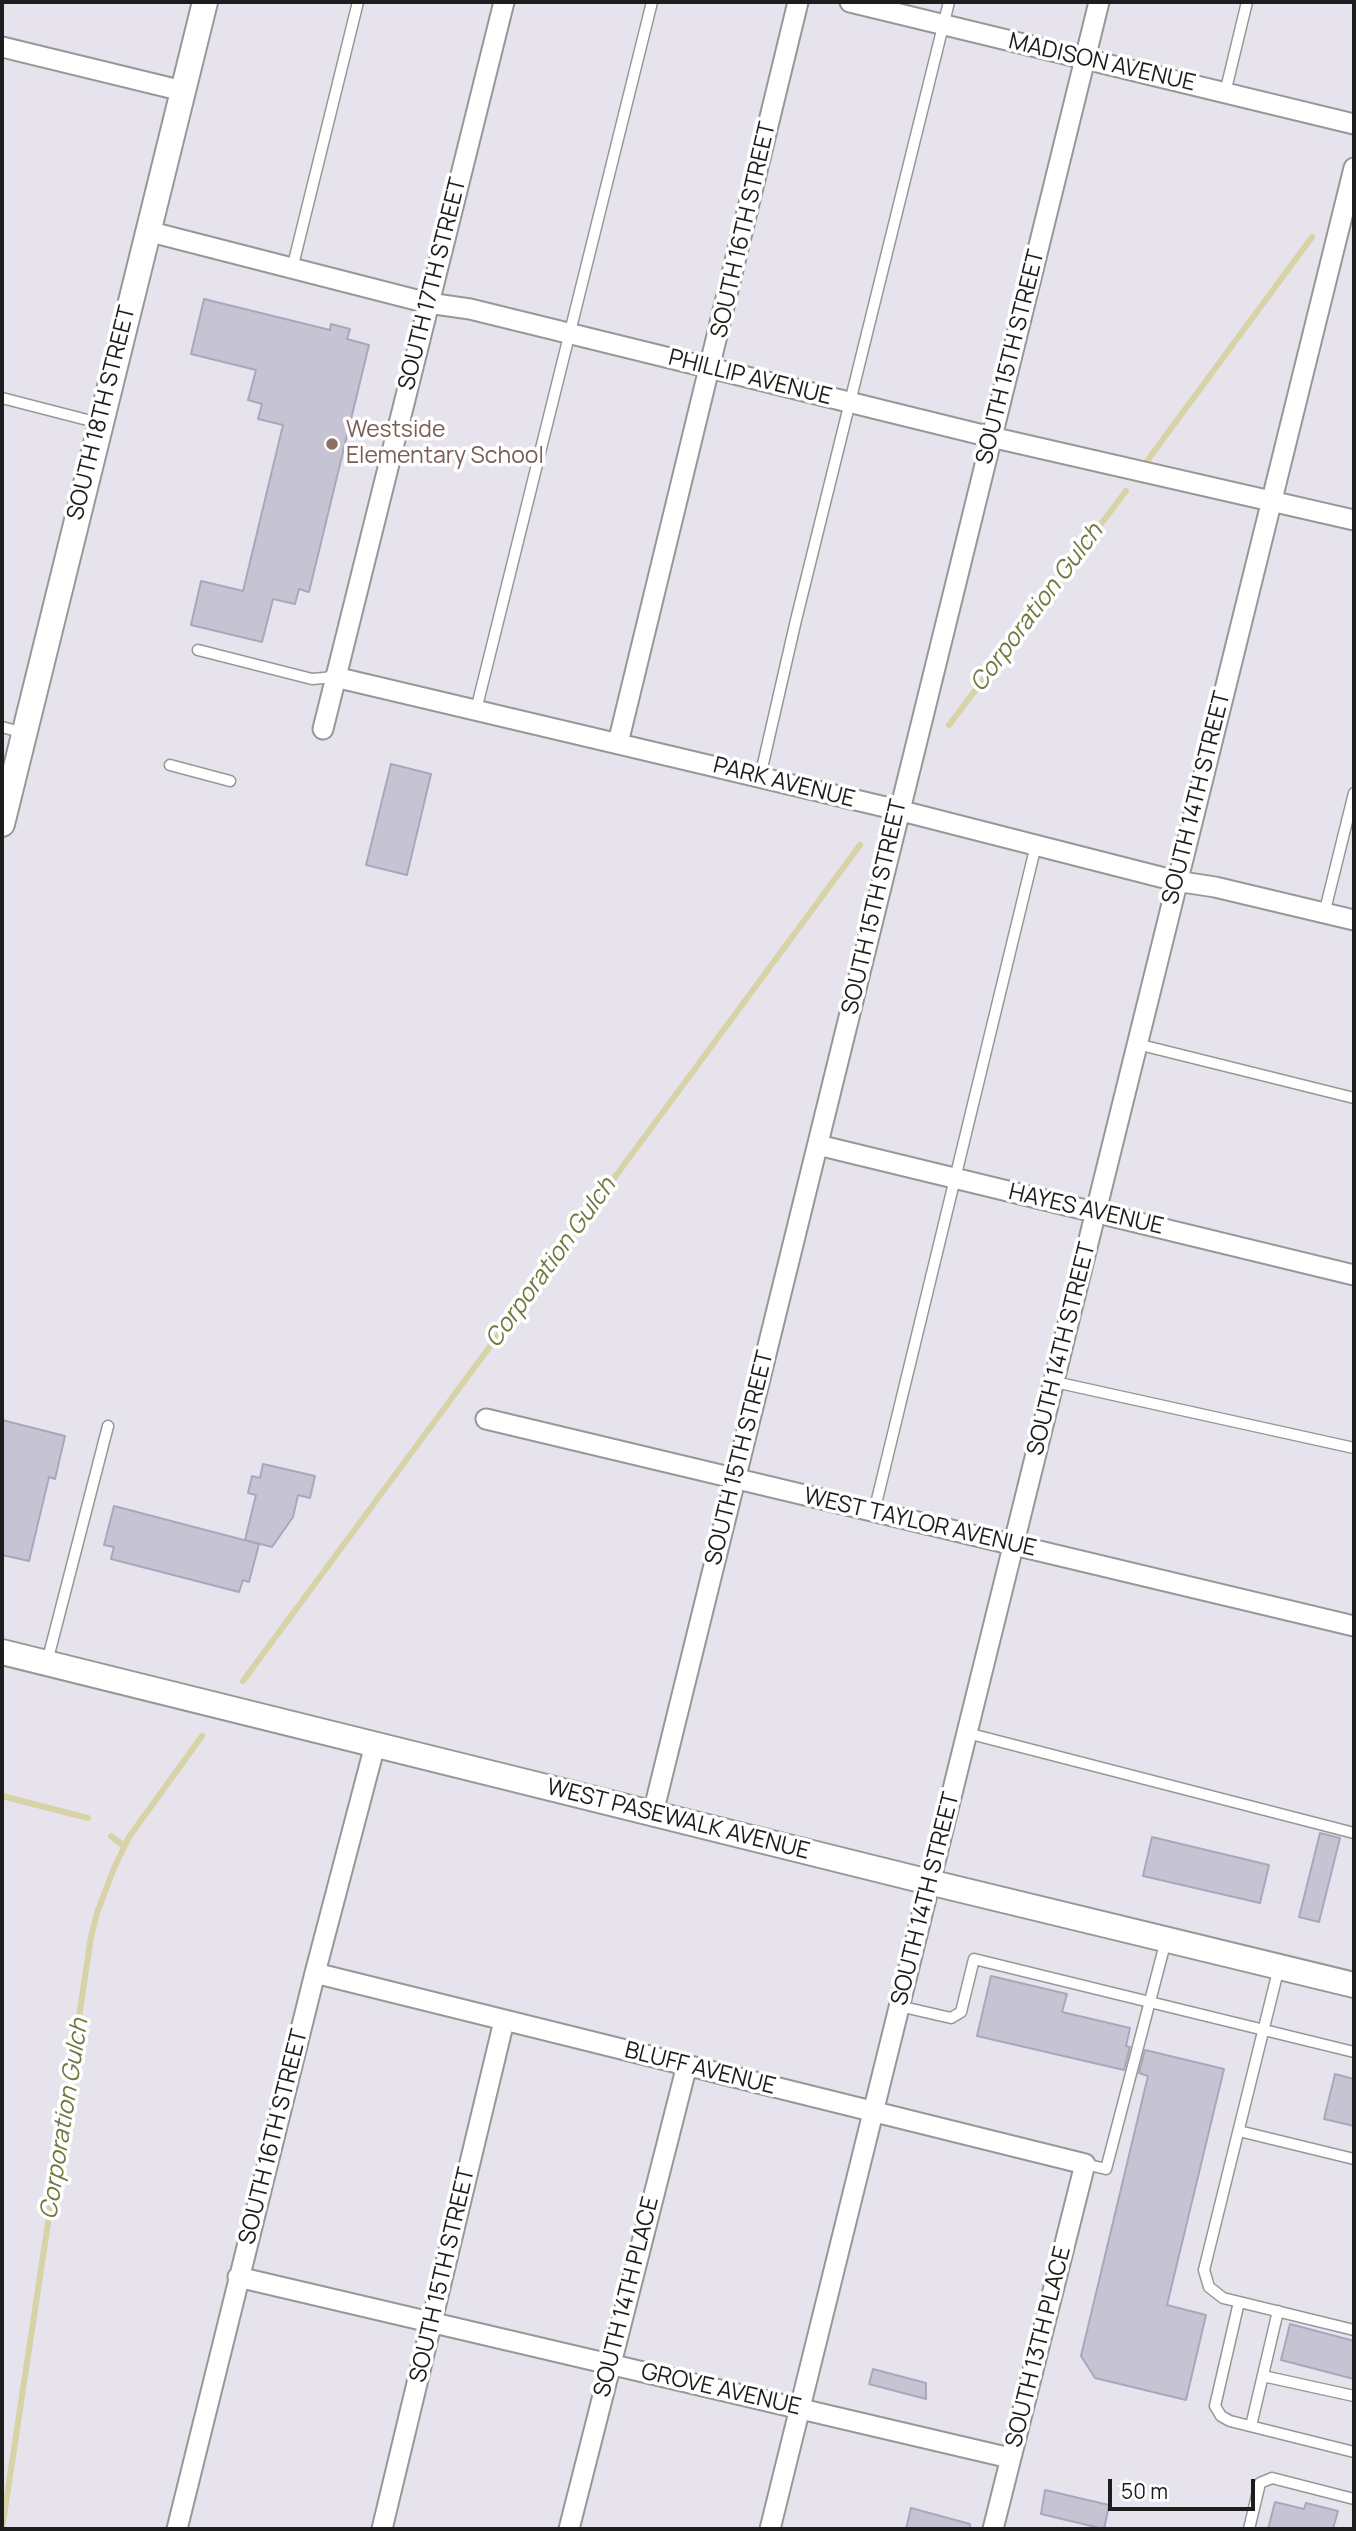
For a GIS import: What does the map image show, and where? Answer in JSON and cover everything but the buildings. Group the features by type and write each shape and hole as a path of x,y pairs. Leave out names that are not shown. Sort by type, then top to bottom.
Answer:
{"street":[{"name":"SOUTH 18TH STREET","path":"2,824 13,730 99,423 205,2"},
{"name":"SOUTH 17TH STREET","path":"323,729 504,2"},
{"name":"SOUTH 16TH STREET","path":"618,743 798,2"},
{"name":"MADISON AVENUE","path":"850,2 1354,124"},
{"name":"SOUTH 15TH STREET","path":"653,1814 1099,2"},
{"path":"2,47 183,91"},
{"name":"SOUTH 14TH STREET","path":"771,2529 1354,168"},
{"name":"PHILLIP AVENUE","path":"148,231 428,303 470,309 991,437 1354,520"},
{"name":"PARK AVENUE","path":"335,677 898,810 1177,881 1215,887 1354,920"},
{"name":"HAYES AVENUE","path":"818,1145 1354,1275"},
{"name":"WEST TAYLOR AVENUE","path":"486,1419 1354,1626"},
{"name":"WEST PASEWALK AVENUE","path":"2,1652 1354,1985"},
{"name":"SOUTH 16TH STREET","path":"177,2529 315,1973 375,1745"},
{"name":"BLUFF AVENUE","path":"315,1973 1085,2164"},
{"name":"SOUTH 15TH STREET","path":"382,2529 504,2021"},
{"name":"SOUTH 14TH PLACE","path":"569,2529 687,2065"},
{"name":"SOUTH 13TH PLACE","path":"993,2529 1085,2164"},
{"name":"GROVE AVENUE","path":"239,2277 1010,2458"}],"lane":[{"path":"292,269 358,2"},
{"path":"476,710 652,2"},
{"path":"760,777 796,620 949,2"},
{"path":"1225,93 1247,2"},
{"path":"2,398 99,423"},
{"path":"198,650 312,678 335,677"},
{"path":"170,765 230,781"},
{"path":"1324,914 1354,793"},
{"path":"874,1512 1036,845"},
{"path":"1137,1044 1354,1098"},
{"path":"1055,1382 1354,1448"},
{"path":"46,1663 108,1426"},
{"path":"967,1733 1354,1833"},
{"path":"1085,2164 1106,2169 1166,1939"},
{"path":"899,2006 951,2018 961,2012 974,1959 1354,2052"},
{"path":"1279,1967 1204,2270 1209,2287 1223,2298 1354,2330"},
{"path":"1239,2131 1354,2160"},
{"path":"1240,2302 1215,2406 1221,2416 1230,2421 1354,2452"},
{"path":"1251,2426 1278,2311"},
{"path":"1263,2376 1354,2396"},
{"path":"1249,2529 1260,2483 1272,2478 1354,2499"}],"waterway":[{"name":"Corporation Gulch","path":"1147,461 1312,237"},
{"name":"Corporation Gulch","path":"949,725 1126,491"},
{"name":"Corporation Gulch","path":"243,1681 860,845"},
{"name":"Corporation Gulch","path":"2,2529 91,1937 97,1913 129,1837 202,1736"},
{"path":"2,1796 88,1818"},
{"path":"111,1836 124,1846"}],"place":[{"name":"Westside Elementary School","path":"332,444"}]}
